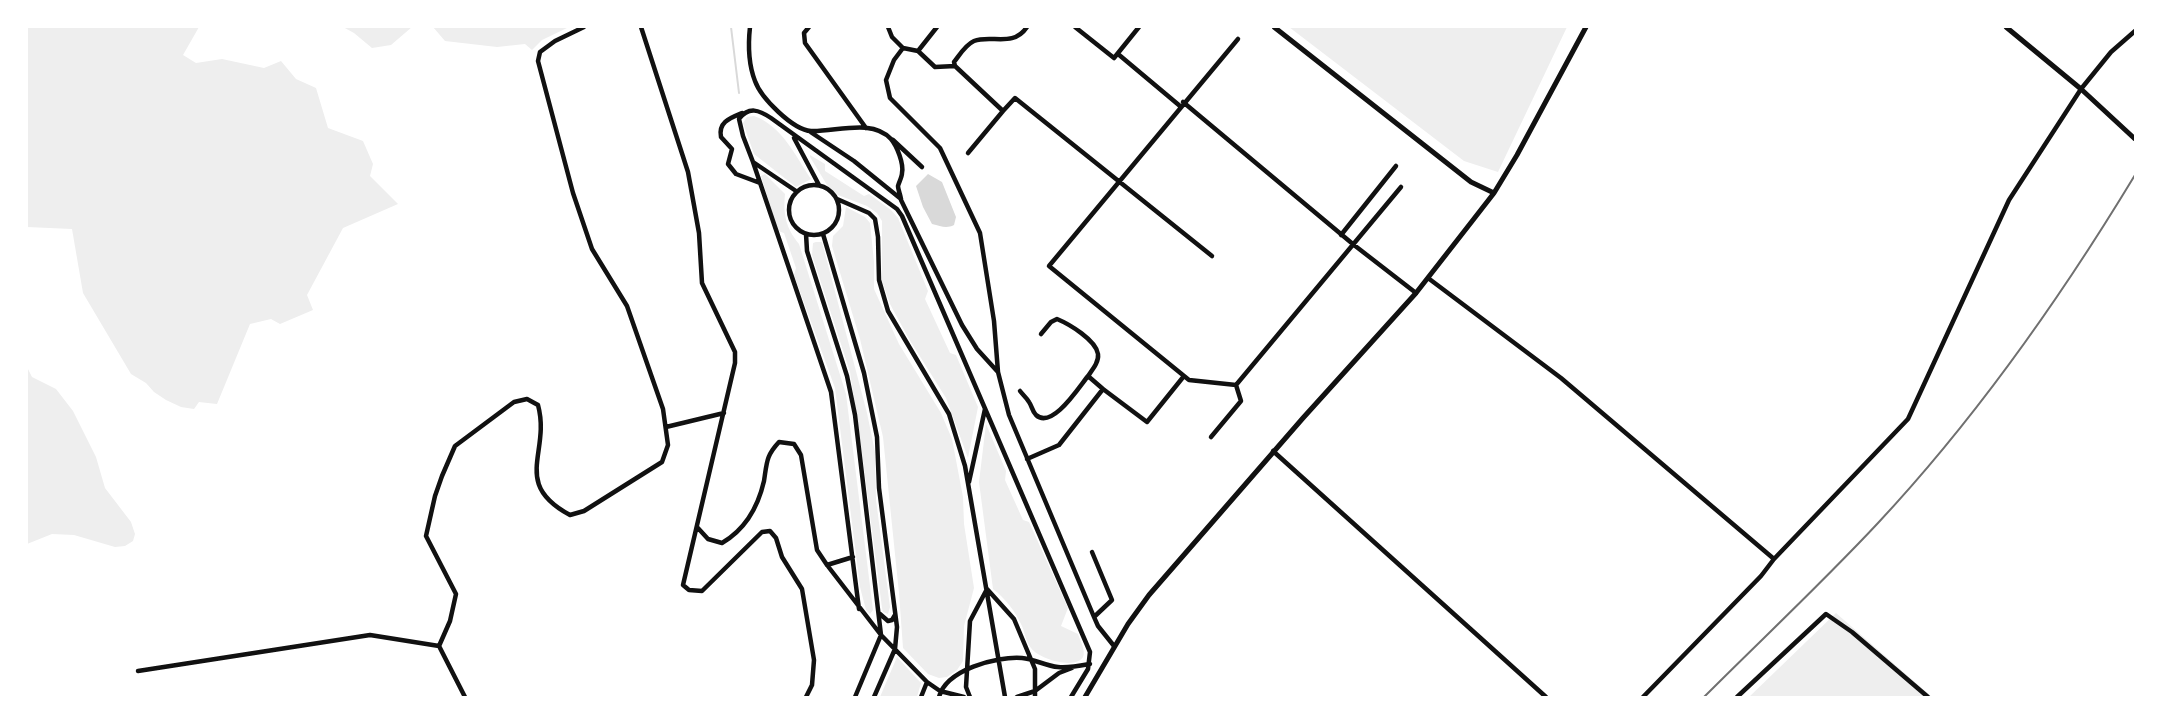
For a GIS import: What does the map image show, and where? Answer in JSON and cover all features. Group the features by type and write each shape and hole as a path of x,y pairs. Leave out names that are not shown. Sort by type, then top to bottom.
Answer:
{"street":[{"path":"439,646 450,621 456,594 426,536 435,496 455,446 514,402 527,399 538,405 542,420 537,459 537,483 543,495 570,515 584,511 662,462 668,445 663,409 627,306 592,249 573,193 538,61 540,52 555,41 584,27"},
{"path":"641,27 688,172 699,233 702,283 735,352 735,363 724,413 683,585 689,590 702,591 762,532 770,531 776,538 783,557 802,589 814,660 812,685 806,697"},
{"path":"750,27 748,49 755,83 785,118 798,128 809,131 873,129 890,138 922,167"},
{"path":"809,27 804,33 805,43 866,128"},
{"path":"888,27 892,37 903,48 918,51 935,67 955,66 1003,111"},
{"path":"918,51 937,27"},
{"path":"955,66 954,62 975,41 1016,38 1027,27"},
{"path":"1075,27 1114,58 1139,27"},
{"path":"1274,27 1471,182 1494,193"},
{"path":"1085,697 1114,646 1149,595 1273,451 1416,293 1494,193 1586,27"},
{"path":"2006,27 2081,89 2135,139"},
{"path":"1643,697 1761,576 1774,559 1908,419 2009,200 2081,89 2111,52 2135,31"},
{"path":"1236,385 1189,380 1049,266 1238,39"},
{"path":"903,48 894,60 886,80 890,98 939,148 980,233 994,321 998,372 1009,415 1098,626 1114,646"},
{"path":"1118,54 1416,293"},
{"path":"968,153 1015,98 1212,256"},
{"path":"760,183 732,171 728,164 732,149 720,135 721,127 727,119 754,110 762,112 897,208 1091,656 1090,664 1071,697"},
{"path":"747,111 739,119 740,125 831,392 859,609"},
{"path":"809,131 854,161 901,200"},
{"path":"793,135 819,185"},
{"path":"890,138 898,152 903,171 898,187 901,200 962,325 977,349 998,372"},
{"path":"753,162 796,191"},
{"path":"1341,234 1396,166"},
{"path":"837,199 839,214 836,222 823,234 806,234 792,224 789,215 791,198 803,187 819,185 826,188 837,199 869,213 875,219 878,237 879,280 888,311 949,414 965,466 1005,697"},
{"path":"1236,385 1401,187"},
{"path":"806,234 807,250 847,376 855,415 882,636 855,697"},
{"path":"823,234 864,373 877,437 879,488 897,627 895,649 874,697"},
{"path":"1428,278 1561,378 1774,559"},
{"path":"1020,391 1031,404 1036,415 1042,418 1051,417 1061,410 1098,362 1098,352 1095,347 1073,326 1057,319 1051,322 1041,334"},
{"path":"1088,376 1148,422 1184,376"},
{"path":"1211,437 1241,401 1236,385"},
{"path":"1027,459 1059,445 1103,389"},
{"path":"968,484 985,409"},
{"path":"666,427 724,413"},
{"path":"697,527 708,539 722,543 734,536 753,514 763,484 769,453 779,441 794,444 801,455 817,550 826,565 882,636 927,682 940,691 964,697"},
{"path":"1273,451 1546,697"},
{"path":"1092,552 1112,600 1094,617"},
{"path":"826,565 853,557"},
{"path":"987,589 1014,619 1035,669 1035,694"},
{"path":"970,697 966,687 970,621 987,589"},
{"path":"879,613 888,621 892,620 895,615"},
{"path":"1737,697 1826,614 1852,632 1928,697"},
{"path":"138,671 370,635 439,646"},
{"path":"439,646 465,697"},
{"path":"939,697 940,691 956,675 999,660 1022,658 1058,667 1090,664"},
{"path":"1017,697 1035,694 1059,674 1075,667"},
{"path":"921,697 927,682"}],"shaded area":[{"path":"27,27 199,27 183,55 196,63 222,59 264,68 281,61 296,79 316,88 328,128 363,141 373,164 370,176 398,204 343,228 307,295 313,310 280,324 271,319 250,324 217,404 199,402 194,409 181,407 166,400 131,374 83,293 72,229 27,227"},
{"path":"343,27 412,27 391,45 372,48"},
{"path":"433,27 569,27 542,40 532,50 525,44 497,47 445,41"},
{"path":"1289,27 1567,27 1498,172 1464,161"},
{"path":"754,116 780,134 811,179 796,187 754,154 743,123 747,117"},
{"path":"810,155 825,164 825,171 864,196 869,194 898,218 928,291 925,299 950,353 956,355 978,407 968,458 946,398 890,304 882,281 882,221 877,213 867,206 838,195 827,185"},
{"path":"765,174 785,194 786,221 799,244 846,394 873,610 870,614 866,610 860,587 835,388 794,275 796,268 784,233 778,231 761,176"},
{"path":"928,174 942,182 956,217 954,225 946,227 932,224 923,207 916,186"},
{"path":"846,207 865,217 870,223 874,289 899,344 941,413 952,439 963,497 964,524 974,588 964,626 963,661 957,670 947,677 939,678 928,674 903,648 883,437 860,339 832,246 833,236 843,226"},
{"path":"822,242 875,452 876,500 890,607 888,614 883,612 882,608 850,372 812,255 813,243"},
{"path":"27,367 32,377 56,389 73,411 96,457 105,488 131,522 135,534 133,541 125,546 115,547 74,535 52,534 27,544"},
{"path":"986,424 1006,471 1005,480 1023,520 1029,522 1068,608 1061,626 1078,634 1084,652 1079,661 1057,662 1035,652 1028,643 1013,610 993,589 979,482"},
{"path":"1836,613 1932,697 1749,697"},
{"path":"897,657 921,683 917,697 880,697"}],"waterway":[{"path":"731,27 739,93"}],"railway":[{"path":"1704,697 1857,545 1949,441 2016,356 2047,312 2135,175"}]}
